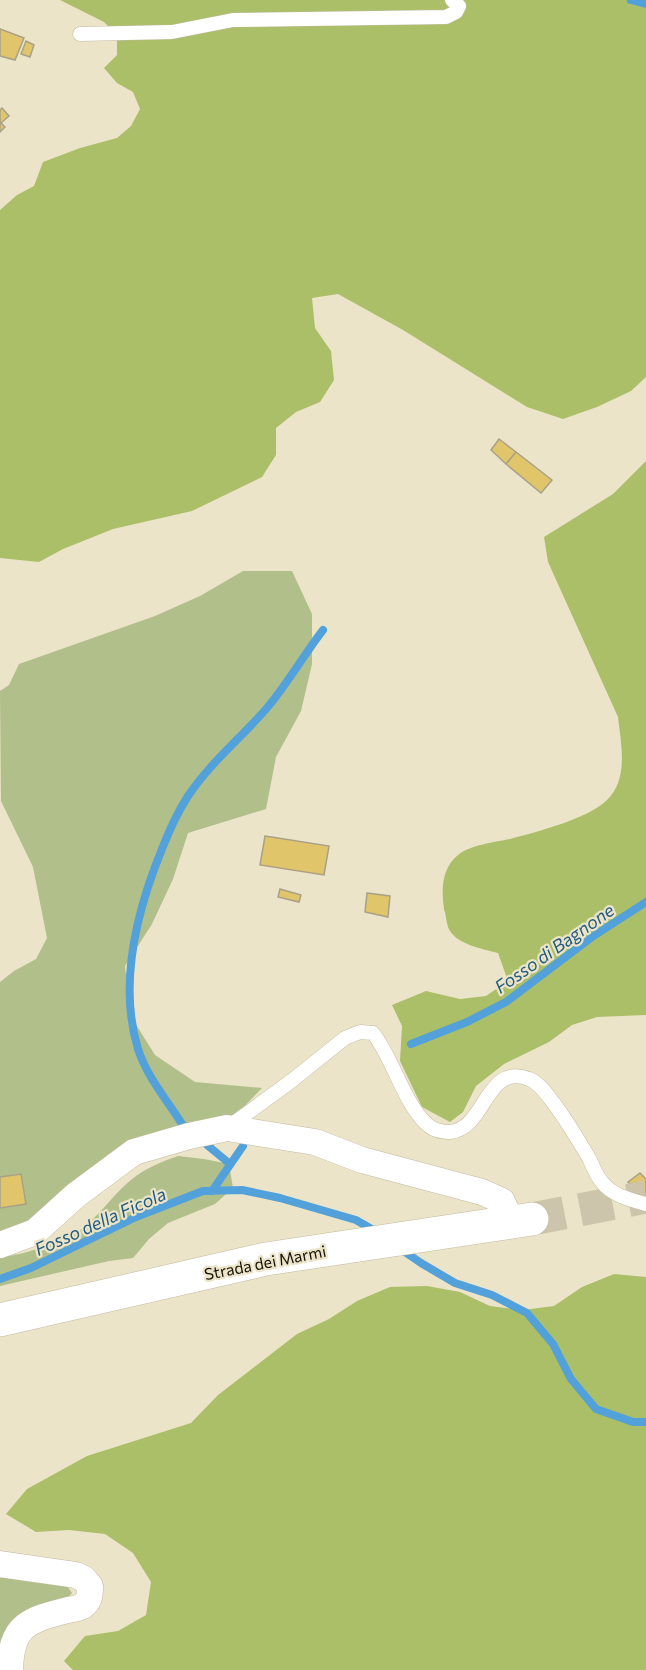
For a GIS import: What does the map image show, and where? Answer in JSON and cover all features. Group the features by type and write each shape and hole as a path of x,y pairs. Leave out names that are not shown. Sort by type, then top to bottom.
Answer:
{"main road":[{"name":"Strada dei Marmi","path":"2,1320 266,1259 521,1220"}],"street":[{"path":"0,1245 35,1232 76,1195 134,1152 227,1128 315,1142 362,1160 482,1192 502,1201 521,1220"},
{"path":"0,1564 76,1575 90,1586 90,1595 85,1604 42,1617 25,1626 11,1650 10,1670"}],"lane":[{"path":"81,34 172,32 233,20 446,17 456,12 459,6 452,0"},
{"path":"227,1128 345,1038 360,1032 373,1033 384,1047 418,1118 432,1129 447,1132 460,1131 473,1121 496,1083 515,1077 530,1079 545,1091 569,1123 602,1184 626,1199 646,1204"}],"green space":[{"path":"60,0 646,0 646,377 631,391 597,407 563,419 527,407 403,330 338,294 312,298 315,328 331,351 334,380 320,402 296,412 276,428 276,455 262,477 192,511 113,529 63,549 39,562 0,558 0,210 17,195 34,186 43,162 80,148 117,138 131,126 140,109 133,92 117,83 104,68 117,55 117,35 104,22"},
{"path":"646,461 646,1015 597,1017 572,1025 549,1042 504,1064 476,1086 463,1112 450,1122 422,1107 400,1061 402,1026 392,1005 426,991 460,999 486,996 508,981 498,953 463,942 451,933 444,909 443,894 444,879 449,866 458,855 469,849 547,829 575,819 598,807 614,792 622,761 618,717 548,562 544,537 613,494"},
{"path":"243,571 292,571 312,614 312,664 301,711 276,757 266,809 188,833 173,879 152,924 125,966 130,1015 155,1055 195,1082 262,1088 233,1118 130,1143 44,1212 0,1237 0,982 36,959 47,938 33,867 1,801 0,691 9,685 19,664 155,616 200,596"},
{"path":"178,1156 229,1164 233,1188 215,1204 168,1223 149,1239 133,1258 109,1261 0,1286 0,1257 31,1251 75,1233 90,1222 136,1176 156,1164"},
{"path":"614,1274 646,1277 646,1670 73,1670 64,1661 85,1636 118,1631 146,1615 151,1582 133,1553 105,1534 69,1530 36,1532 6,1514 27,1489 87,1456 191,1423 218,1395 297,1334 329,1319 357,1301 390,1287 427,1286 460,1292 490,1306 523,1310 554,1306 582,1287"},
{"path":"0,1573 65,1583 72,1593 0,1670"}],"building":[{"path":"0,29 24,38 15,60 0,56"},
{"path":"26,41 34,45 30,57 21,54"},
{"path":"2,108 9,116 1,123 5,127 0,132 0,110"},
{"path":"499,439 516,452 506,464 491,450"},
{"path":"516,452 552,480 541,493 506,464"},
{"path":"265,836 329,846 324,875 260,865"},
{"path":"280,889 301,895 299,902 278,897"},
{"path":"367,893 390,896 388,917 365,912"},
{"path":"640,1173 646,1179 646,1199 628,1182"},
{"path":"21,1174 26,1204 0,1208 0,1177"}],"waterway":[{"path":"631,0 646,4"},
{"path":"190,1130 182,1124 158,1088 138,1049 132,1024 130,999 130,973 138,922 162,849 188,796 216,762 267,708 323,630"},
{"name":"Fosso di Bagnone","path":"411,1044 467,1022 506,1002 592,937 646,902"},
{"path":"201,1140 230,1164"},
{"name":"Fosso di Bagnone","path":"212,1191 243,1146"},
{"name":"Fosso della Ficola","path":"0,1279 31,1268 136,1217 203,1191 242,1190 280,1198 356,1220 375,1231"},
{"path":"402,1250 455,1283 492,1295 527,1313 553,1344 571,1379 596,1409 633,1422 646,1422"}],"tunnel":[{"path":"532,1219 646,1197"}]}
